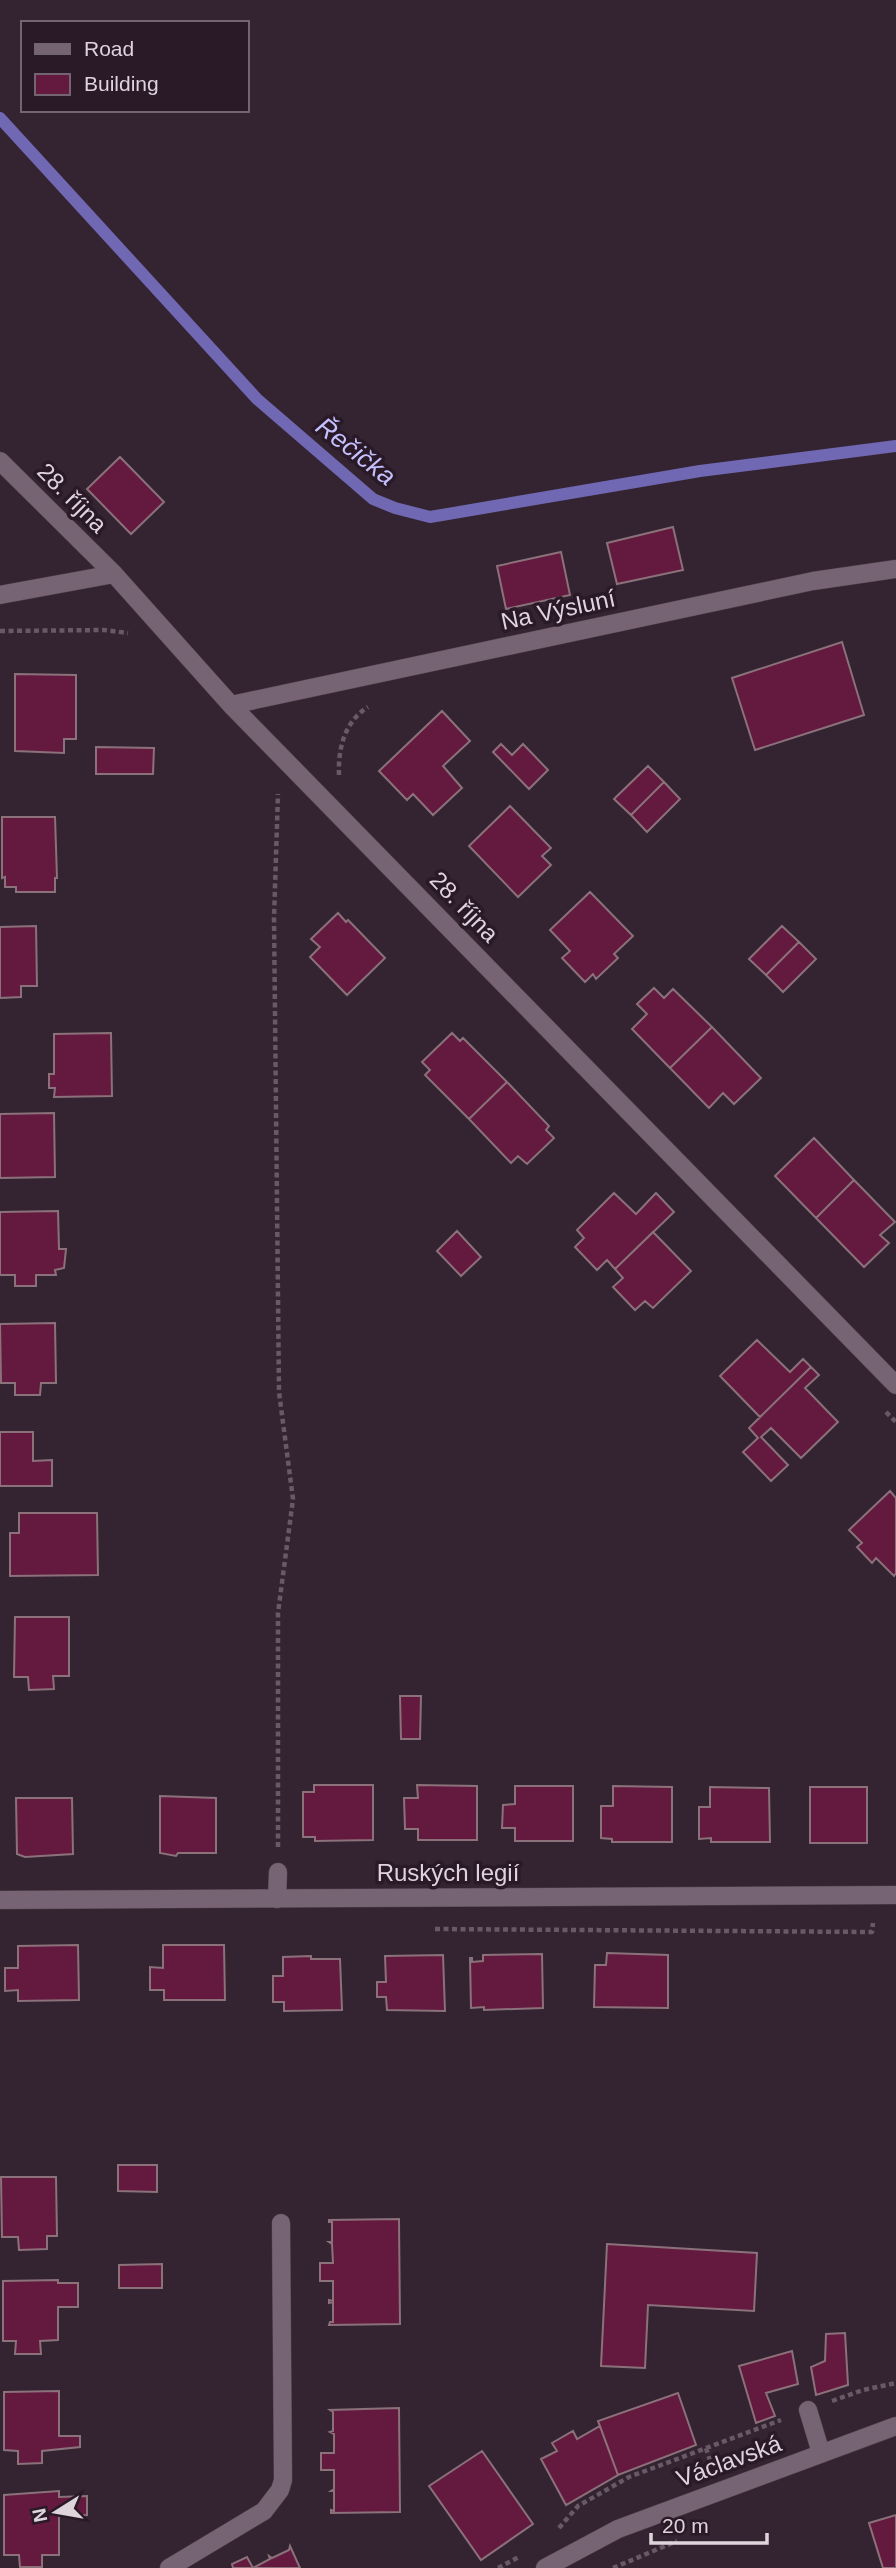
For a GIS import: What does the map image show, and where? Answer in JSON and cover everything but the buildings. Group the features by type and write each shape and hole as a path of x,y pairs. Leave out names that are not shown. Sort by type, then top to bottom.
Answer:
{"street":[{"name":"28. října","path":"0,461 114,574 231,705 896,1385"},
{"name":"Na Výsluní","path":"231,705 813,581 896,569"},
{"path":"0,595 114,574"},
{"path":"277,1899 278,1872"},
{"name":"Ruských legií","path":"0,1900 896,1895"},
{"path":"169,2568 264,2511 280,2490 281,2223"},
{"path":"808,2410 821,2453"},
{"name":"Václavská","path":"545,2568 618,2529 896,2426"}],"path":[{"path":"0,631 104,630 128,633"},
{"path":"343,784 339,778 339,746 349,727 372,705"},
{"path":"278,1872 278,1613 293,1499 279,1392 274,932 279,787"},
{"path":"556,2531 578,2506 629,2477 863,2390 896,2383"},
{"path":"498,2568 528,2552"}],"waterway":[{"name":"Řečička","path":"0,118 257,399 373,499 395,508 430,517 700,471 896,446"}]}
